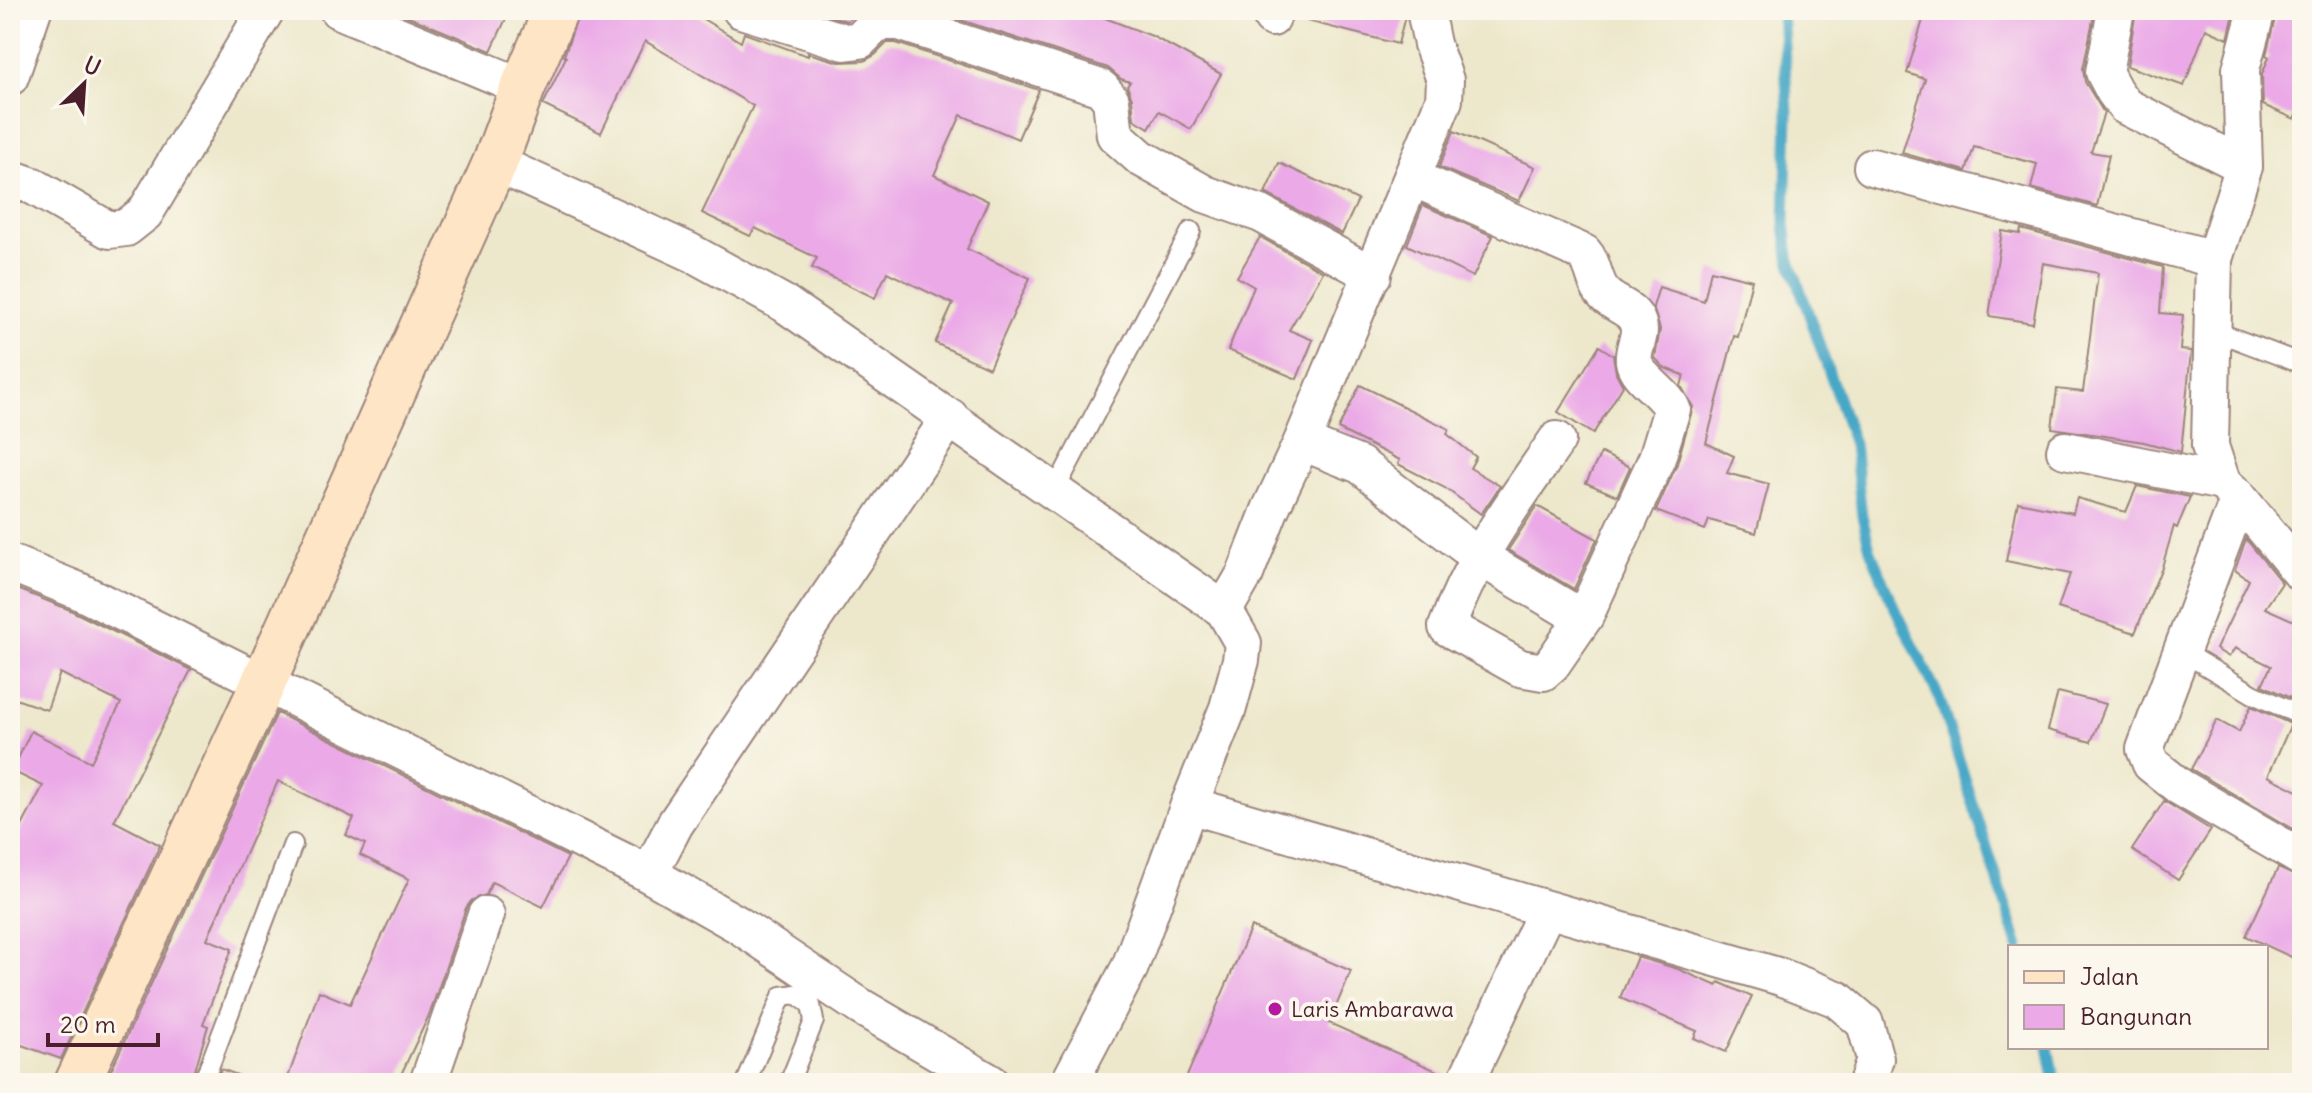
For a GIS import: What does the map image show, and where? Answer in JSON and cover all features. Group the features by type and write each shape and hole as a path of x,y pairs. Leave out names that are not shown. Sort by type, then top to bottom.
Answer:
{"street":[{"path":"10,77 33,10"},
{"path":"10,178 33,186 109,230 126,228 145,213 266,10"},
{"path":"338,10 523,87"},
{"path":"77,1083 263,684 495,163 556,10"},
{"path":"741,10 845,42 860,40 878,22 899,22 1101,88 1111,100 1115,135 1141,158 1205,194 1261,214 1373,275"},
{"path":"1224,610 1245,574 1270,510 1302,442 1444,100 1445,80 1432,44 1425,10"},
{"path":"2116,10 2104,72 2125,106 2244,166"},
{"path":"2257,10 2241,69 2244,166 2214,259 2210,446 2231,490 2302,574"},
{"path":"495,163 690,252 785,304 1224,610 1243,643 1228,708 1130,967 1069,1083"},
{"path":"1872,167 2214,259"},
{"path":"1413,178 1584,253 1591,260 1593,276 1605,295 1632,312 1639,326 1634,361 1640,373 1667,399 1672,409 1657,458 1585,616 1543,672 1520,668 1447,627 1478,556 1557,440"},
{"path":"649,874 675,824 950,417"},
{"path":"1302,442 1360,465 1478,556 1567,609 1585,616"},
{"path":"2065,450 2231,490"},
{"path":"2231,490 2181,651 2145,749 2151,764 2180,787 2302,858"},
{"path":"10,563 79,591 649,874 737,924 861,1007 991,1083"},
{"path":"1189,805 1781,977 1837,999 1865,1023 1875,1059 1867,1083"},
{"path":"1465,1083 1547,910"},
{"path":"428,1083 486,915"}],"lane":[{"path":"1055,490 1191,231"},
{"path":"2212,330 2302,364"},
{"path":"2181,651 2253,694 2302,716"},
{"path":"203,1083 293,844"},
{"path":"746,1083 782,996 796,994 811,1005 814,1021 789,1083"}],"building":[{"path":"393,10 510,10 491,51"},
{"path":"580,10 688,10 741,42 744,33 808,56 808,53 839,62 864,61 887,43 896,43 1039,90 1018,139 961,115 934,175 988,201 967,249 1030,278 989,368 935,343 953,304 887,272 875,298 812,268 817,258 755,228 750,236 702,213 753,106 645,41 601,133 543,105 566,57"},
{"path":"822,10 860,10 847,21 821,13"},
{"path":"930,10 1084,10 1152,36 1221,74 1191,129 1159,111 1149,128 1134,119 1132,98 1127,86 1130,82 1108,68"},
{"path":"1308,10 1405,10 1405,16 1398,44 1307,21"},
{"path":"1926,10 2095,10 2083,69 2085,82 2104,113 2091,152 2109,155 2097,206 2031,188 2037,164 1974,147 1966,171 1902,153 1925,79 1907,73"},
{"path":"2136,10 2235,10 2228,39 2206,29 2184,86 2127,66"},
{"path":"2277,10 2302,10 2302,101 2295,119 2263,105 2262,74 2269,57 2266,55"},
{"path":"1454,131 1535,167 1519,201 1439,167"},
{"path":"1279,163 1358,200 1342,234 1265,193"},
{"path":"1423,205 1493,236 1473,277 1407,245"},
{"path":"2021,229 2163,267 2160,313 2183,315 2180,350 2191,351 2181,452 2144,442 2052,428 2057,389 2083,392 2098,273 2043,263 2033,323 1989,316 2002,231 2020,234"},
{"path":"1260,237 1323,272 1289,330 1313,340 1297,379 1228,350 1254,287 1237,277"},
{"path":"1711,270 1752,280 1706,443 1734,456 1727,473 1769,484 1756,533 1709,520 1705,530 1656,511 1677,464 1693,407 1681,386 1684,375 1664,368 1655,358 1660,329 1653,307 1659,287 1704,301"},
{"path":"1599,346 1613,355 1616,373 1623,386 1593,434 1558,412"},
{"path":"1360,385 1449,429 1447,434 1476,457 1470,468 1500,486 1481,514 1445,488 1398,464 1400,460 1338,429"},
{"path":"1601,453 1630,467 1617,496 1586,483"},
{"path":"2137,486 2190,497 2177,528 2174,526 2162,567 2135,633 2058,608 2070,574 2006,561 2018,502 2073,513 2077,498 2126,512"},
{"path":"1537,506 1597,539 1574,589 1508,550"},
{"path":"2246,539 2282,583 2265,608 2294,621 2302,605 2302,703 2262,685 2271,666 2235,648 2229,657 2216,649 2249,580 2235,570"},
{"path":"10,586 70,610 191,670 114,821 160,845 61,1059 10,1041 10,849 43,786 12,771 31,731 91,762 121,703 60,673 47,710 10,697"},
{"path":"2058,692 2106,704 2091,742 2048,730"},
{"path":"2251,706 2291,724 2268,776 2302,793 2302,834 2191,769 2217,720 2239,732"},
{"path":"277,713 568,857 543,907 492,882 486,895 472,900 466,908 430,1013 397,1083 286,1083 319,991 350,1004 409,879 360,855 365,844 346,835 354,818 278,781 207,939 232,949 203,1024 208,1026 191,1083 105,1083"},
{"path":"2164,801 2211,830 2178,880 2132,850"},
{"path":"2278,868 2302,879 2302,962 2246,936"},
{"name":"Laris Ambarawa","path":"1251,927 1351,971 1329,1023 1446,1075 1444,1083 1184,1083"},
{"path":"1637,957 1678,969 1717,986 1719,982 1752,997 1726,1052 1694,1038 1697,1031 1620,998"},
{"path":"221,1069 248,1079 247,1083 216,1083"}],"waterway":[{"path":"1782,10 1788,114 1785,223 1789,257 1854,444 1862,516 1870,549 1890,598 1939,697 2018,945"},
{"path":"2048,1049 2055,1083"}],"place":[{"name":"Laris Ambarawa","path":"1275,1009"}]}
